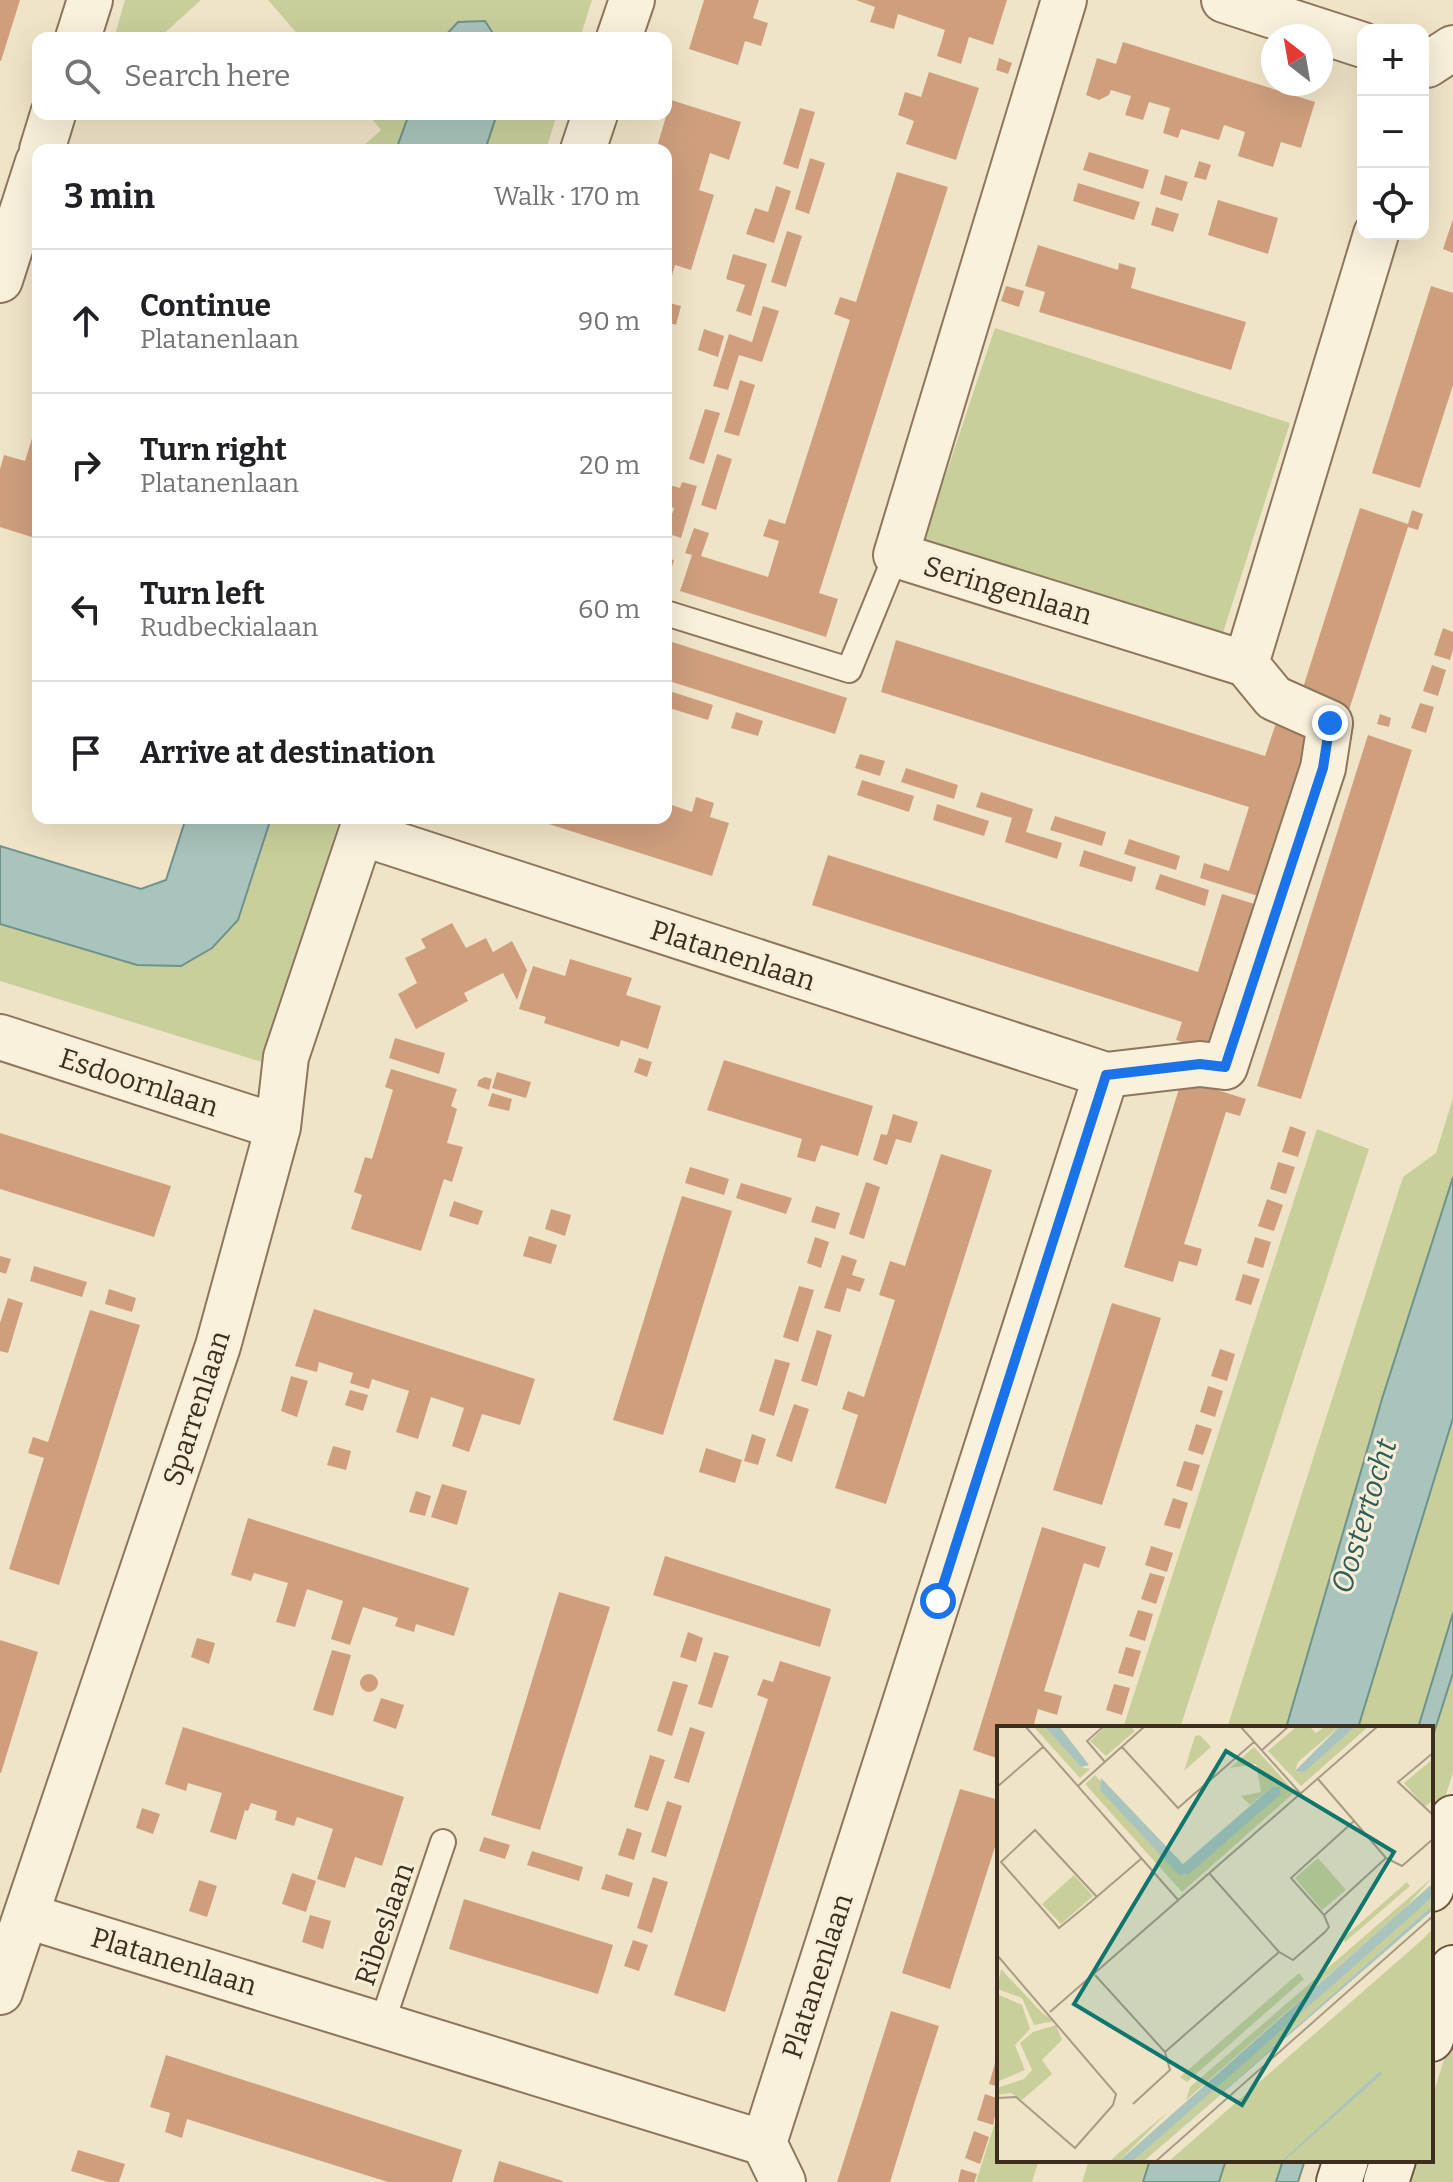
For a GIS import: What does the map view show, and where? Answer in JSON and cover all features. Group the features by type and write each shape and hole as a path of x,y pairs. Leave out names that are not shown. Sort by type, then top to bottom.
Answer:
{"street":[{"path":"80,32 90,0"},
{"path":"621,32 632,0"},
{"name":"Seringenlaan","path":"1064,0 896,555 1246,664"},
{"path":"1224,0 1357,43"},
{"path":"44,144 51,120"},
{"path":"585,144 593,120"},
{"path":"0,280 32,181"},
{"path":"1246,664 1374,240"},
{"name":"Platanenlaan","path":"363,826 1106,1075 1200,1064 1225,1067 1323,768 1330,723 1274,698 1246,664"},
{"name":"Sparrenlaan","path":"0,1992 218,1346 278,1127 286,1057 363,826"},
{"name":"Esdoornlaan","path":"0,1037 278,1127"},
{"name":"Platanenlaan","path":"27,1916 764,2143 1106,1075"},
{"path":"1433,1883 1453,1818"},
{"path":"1433,2033 1453,1968"},
{"path":"764,2143 783,2182"},
{"path":"1339,2182 1345,2162"},
{"path":"1386,2182 1392,2162"}],"lane":[{"path":"672,615 849,670 896,555"},
{"name":"Ribeslaan","path":"381,2026 443,1842"}],"green space":[{"path":"125,0 201,0 166,32 116,32"},
{"path":"268,0 592,0 582,32 492,32 485,21 458,22 449,32 296,32"},
{"path":"373,120 407,120 398,144 366,144 381,130"},
{"path":"495,120 555,120 548,144 487,144"},
{"path":"995,328 1290,423 1221,639 923,542"},
{"path":"269,824 338,824 265,1063 0,981 0,924 137,965 238,920"},
{"path":"1453,1098 1453,1177 1382,1399 1287,1726 1228,1726 1403,1177 1436,1153"},
{"path":"1317,1129 1369,1149 1181,1726 1124,1726"},
{"path":"1453,1418 1453,1613 1419,1726 1359,1726"},
{"path":"1453,1673 1453,1772 1433,1837 1433,1736"},
{"path":"1453,2031 1453,2182 1405,2182 1411,2162 1433,2162 1433,2095"},
{"path":"997,2116 997,2162 1038,2162 1032,2182 976,2182"},
{"path":"1088,2162 1149,2162 1143,2182 1082,2182"},
{"path":"1225,2162 1282,2162 1276,2182 1219,2182"}],"water":[{"path":"485,21 492,32 449,32 458,22"},
{"path":"407,120 495,120 487,144 398,144"},
{"path":"184,824 269,824 238,920 212,948 181,966 137,965 0,924 0,846 141,889 166,880"},
{"name":"Oostertocht","path":"1453,1177 1453,1418 1359,1726 1287,1726 1382,1399"},
{"path":"1453,1613 1453,1673 1433,1736 1433,1726 1419,1726"},
{"path":"1149,2162 1225,2162 1219,2182 1143,2182"},
{"path":"1282,2162 1304,2162 1298,2182 1276,2182"}],"building":[{"path":"0,0 20,0 1,61 0,61"},
{"path":"704,0 759,0 753,18 768,23 761,46 745,41 738,65 689,49"},
{"path":"856,0 1007,0 993,45 969,37 961,64 937,56 945,30 898,14 894,29 870,22 875,7"},
{"path":"1123,42 1261,85 1261,96 1296,96 1315,102 1301,148 1281,142 1273,167 1238,156 1245,132 1224,125 1219,140 1181,129 1178,138 1163,133 1170,108 1149,102 1143,120 1125,115 1131,96 1111,90 1109,95 1099,100 1086,95 1097,58 1116,64"},
{"path":"999,58 1012,63 1008,74 996,70"},
{"path":"929,72 979,88 956,160 906,144 914,121 898,115 905,92 921,97"},
{"path":"672,100 741,122 729,160 710,153 699,190 714,195 691,270 675,265 672,275 672,144 658,144 665,120 672,120"},
{"path":"800,108 815,112 798,169 783,164"},
{"path":"1089,152 1149,170 1143,189 1083,170"},
{"path":"810,158 825,163 809,214 795,209"},
{"path":"1199,161 1211,165 1206,180 1194,177"},
{"path":"897,172 948,187 819,593 838,599 826,637 680,591 692,555 685,553 694,528 709,533 701,556 768,577 779,541 763,536 769,519 785,524 850,320 834,314 840,297 856,302"},
{"path":"1165,175 1188,182 1182,201 1160,194"},
{"path":"1078,183 1140,202 1134,220 1073,201"},
{"path":"776,186 791,191 774,243 746,234 755,208 768,212"},
{"path":"1218,200 1278,218 1268,254 1208,235"},
{"path":"1156,207 1179,214 1173,232 1151,225"},
{"path":"1453,219 1453,253 1443,249"},
{"path":"787,231 802,236 786,287 771,282"},
{"path":"1038,245 1118,270 1119,263 1136,268 1131,288 1246,322 1231,370 1039,312 1045,292 1025,286"},
{"path":"733,254 767,264 751,316 736,311 745,285 726,279"},
{"path":"1006,286 1024,291 1019,307 1001,301"},
{"path":"1431,286 1453,293 1453,385 1420,488 1372,473"},
{"path":"672,304 681,306 676,325 672,324"},
{"path":"763,306 779,311 762,362 739,355 728,390 713,386 729,334 752,342"},
{"path":"704,329 724,336 718,357 698,350"},
{"path":"740,380 755,385 739,436 724,432"},
{"path":"705,409 720,413 704,464 689,459"},
{"path":"32,438 32,537 0,527 0,469 4,455 25,461"},
{"path":"717,454 732,459 716,510 701,505"},
{"path":"682,482 697,486 681,538 672,535 672,486 680,488"},
{"path":"1360,508 1408,524 1412,510 1423,514 1418,530 1408,527 1349,710 1301,694"},
{"path":"1443,628 1453,632 1450,660 1434,655"},
{"path":"896,640 1265,756 1276,723 1312,734 1261,897 1200,878 1204,863 1229,871 1249,807 881,692"},
{"path":"672,642 847,698 835,734 672,682"},
{"path":"1432,665 1446,670 1438,696 1423,691"},
{"path":"672,692 713,705 708,720 672,709"},
{"path":"1420,703 1434,707 1426,733 1411,728"},
{"path":"736,712 763,721 758,736 731,728"},
{"path":"1380,714 1391,718 1389,727 1377,724"},
{"path":"1368,735 1412,750 1301,1099 1257,1086"},
{"path":"860,754 885,761 880,776 855,768"},
{"path":"906,768 958,785 954,799 901,782"},
{"path":"862,780 914,796 909,812 857,795"},
{"path":"981,792 1033,809 1026,832 1062,843 1057,859 1005,842 1012,818 976,807"},
{"path":"696,797 714,803 710,817 729,823 712,876 549,824 672,824 672,805 692,812"},
{"path":"937,804 989,821 984,836 933,820"},
{"path":"1055,816 1106,832 1102,846 1050,830"},
{"path":"1129,839 1180,856 1176,870 1124,854"},
{"path":"1084,850 1136,867 1132,882 1079,866"},
{"path":"828,855 1198,972 1222,894 1258,905 1212,1051 1176,1040 1182,1022 812,905"},
{"path":"1160,874 1209,890 1205,906 1155,889"},
{"path":"452,923 466,948 486,938 493,952 512,941 527,970 517,1000 503,973 464,993 468,1001 416,1029 398,994 417,983 405,958 426,948 421,939"},
{"path":"570,959 632,978 626,995 661,1006 648,1049 621,1040 619,1047 544,1023 546,1017 519,1009 533,966 565,976"},
{"path":"395,1038 445,1053 439,1074 389,1058"},
{"path":"639,1058 652,1062 647,1077 634,1072"},
{"path":"724,1060 873,1106 858,1156 821,1145 815,1162 797,1157 802,1139 707,1110"},
{"path":"391,1069 457,1089 451,1106 457,1109 447,1143 463,1147 452,1182 444,1179 421,1251 351,1229 362,1195 354,1192 365,1157 372,1159 393,1090 385,1087"},
{"path":"497,1072 531,1082 526,1098 492,1088"},
{"path":"485,1077 492,1079 489,1090 477,1086 479,1080"},
{"path":"1182,1079 1246,1099 1240,1116 1226,1112 1184,1244 1202,1249 1197,1266 1179,1261 1173,1282 1124,1267"},
{"path":"492,1093 512,1099 509,1111 488,1106"},
{"path":"893,1114 918,1122 911,1143 896,1139 887,1165 873,1160 881,1134 887,1135"},
{"path":"1290,1126 1306,1132 1298,1157 1282,1152"},
{"path":"0,1133 171,1186 154,1237 0,1189"},
{"path":"941,1154 992,1170 886,1504 835,1488 858,1415 842,1409 848,1391 864,1397 895,1300 879,1295 890,1261 905,1266"},
{"path":"1278,1162 1295,1167 1286,1194 1270,1189"},
{"path":"690,1167 729,1179 724,1195 685,1183"},
{"path":"866,1182 880,1187 864,1239 849,1234"},
{"path":"741,1183 792,1198 786,1214 736,1198"},
{"path":"682,1196 732,1211 663,1435 613,1420"},
{"path":"1267,1199 1283,1205 1274,1231 1258,1226"},
{"path":"454,1201 483,1211 478,1225 449,1216"},
{"path":"816,1206 840,1213 835,1229 811,1222"},
{"path":"551,1209 571,1215 565,1236 545,1229"},
{"path":"529,1236 557,1245 551,1264 523,1256"},
{"path":"815,1237 829,1242 821,1268 807,1263"},
{"path":"1255,1237 1271,1242 1263,1268 1247,1263"},
{"path":"842,1255 857,1260 852,1275 865,1279 860,1292 847,1288 840,1312 824,1308"},
{"path":"0,1256 11,1259 6,1274 0,1272"},
{"path":"34,1266 87,1282 82,1297 30,1281"},
{"path":"1243,1274 1260,1279 1251,1305 1235,1300"},
{"path":"799,1286 814,1290 798,1342 783,1337"},
{"path":"109,1289 136,1298 132,1312 105,1304"},
{"path":"8,1298 23,1303 8,1353 0,1351 0,1323"},
{"path":"1112,1303 1161,1318 1102,1505 1053,1490"},
{"path":"314,1309 535,1379 520,1425 482,1414 469,1452 452,1446 464,1408 431,1397 418,1439 396,1432 409,1391 372,1379 369,1389 350,1383 353,1373 319,1362 317,1372 295,1366"},
{"path":"90,1310 140,1325 59,1585 9,1569 44,1458 28,1453 33,1437 48,1442"},
{"path":"817,1330 832,1335 817,1386 801,1381"},
{"path":"1220,1349 1235,1354 1227,1381 1211,1376"},
{"path":"775,1359 790,1363 774,1416 759,1411"},
{"path":"291,1376 308,1381 297,1417 281,1411"},
{"path":"1208,1386 1223,1391 1215,1417 1200,1412"},
{"path":"350,1390 368,1395 363,1411 345,1405"},
{"path":"794,1404 809,1409 792,1462 776,1456"},
{"path":"1196,1424 1212,1429 1203,1455 1188,1450"},
{"path":"752,1434 766,1439 758,1465 744,1461"},
{"path":"333,1446 351,1451 346,1470 327,1465"},
{"path":"706,1448 742,1460 735,1483 699,1472"},
{"path":"1184,1461 1200,1465 1192,1491 1176,1486"},
{"path":"442,1484 467,1491 457,1525 431,1517"},
{"path":"416,1491 431,1496 425,1516 409,1512"},
{"path":"1173,1498 1188,1503 1180,1529 1164,1525"},
{"path":"248,1518 469,1588 454,1636 416,1624 414,1632 395,1626 398,1618 363,1607 350,1645 331,1639 343,1601 307,1589 295,1627 276,1622 288,1583 254,1573 251,1581 231,1575"},
{"path":"1042,1527 1106,1547 1099,1568 1084,1563 1044,1691 1062,1696 1057,1715 1038,1709 1034,1726 997,1726 997,1758 973,1750"},
{"path":"1151,1546 1173,1553 1167,1572 1145,1565"},
{"path":"665,1556 831,1609 820,1647 653,1595"},
{"path":"1150,1573 1165,1577 1156,1604 1141,1599"},
{"path":"559,1592 610,1607 540,1830 491,1815"},
{"path":"1138,1610 1153,1614 1145,1641 1129,1636"},
{"path":"688,1632 703,1638 696,1662 680,1657"},
{"path":"197,1638 215,1643 209,1664 191,1657"},
{"path":"0,1640 38,1652 1,1773 0,1773"},
{"path":"1126,1647 1141,1651 1133,1677 1118,1673"},
{"path":"332,1650 351,1655 333,1716 313,1710"},
{"path":"714,1652 729,1656 712,1708 698,1704"},
{"path":"780,1661 831,1677 725,2012 674,1995 768,1699 757,1695 763,1679 773,1682"},
{"path":"369,1674 378,1683 369,1692 360,1683"},
{"path":"673,1681 688,1685 672,1736 657,1731"},
{"path":"1114,1684 1130,1688 1122,1715 1106,1710"},
{"path":"381,1698 404,1705 396,1729 373,1721"},
{"path":"183,1727 404,1797 382,1866 355,1857 345,1888 317,1879 333,1829 297,1817 294,1826 275,1820 277,1811 251,1803 248,1811 245,1810 236,1840 210,1832 222,1793 188,1783 186,1791 165,1784"},
{"path":"690,1727 705,1732 689,1783 674,1778"},
{"path":"650,1755 665,1760 648,1811 634,1807"},
{"path":"960,1789 997,1799 997,1840 950,1989 902,1973"},
{"path":"667,1801 682,1806 666,1857 651,1852"},
{"path":"142,1808 160,1814 153,1834 136,1828"},
{"path":"627,1828 642,1833 634,1860 618,1855"},
{"path":"484,1837 510,1845 505,1859 479,1851"},
{"path":"532,1851 583,1867 579,1881 527,1865"},
{"path":"292,1873 316,1881 306,1912 282,1904"},
{"path":"606,1874 633,1883 629,1897 601,1889"},
{"path":"653,1877 668,1882 652,1933 637,1928"},
{"path":"199,1880 217,1886 207,1917 189,1911"},
{"path":"464,1899 613,1945 598,1994 449,1949"},
{"path":"310,1915 331,1921 323,1949 302,1942"},
{"path":"633,1940 648,1945 639,1971 624,1966"},
{"path":"891,2011 939,2026 890,2182 837,2182"},
{"path":"166,2055 462,2150 452,2182 388,2182 187,2119 182,2138 165,2132 170,2113 150,2107"},
{"path":"997,2056 997,2086 989,2084"},
{"path":"985,2094 997,2098 993,2125 977,2120"},
{"path":"974,2131 989,2137 980,2164 965,2158"},
{"path":"78,2150 125,2164 119,2182 108,2182 71,2171"},
{"path":"499,2161 563,2181 493,2182"},
{"path":"961,2169 977,2174 974,2182 958,2182"}],"route":[{"path":"938,1601 1106,1075 1200,1064 1225,1067 1323,768 1330,723"}]}
